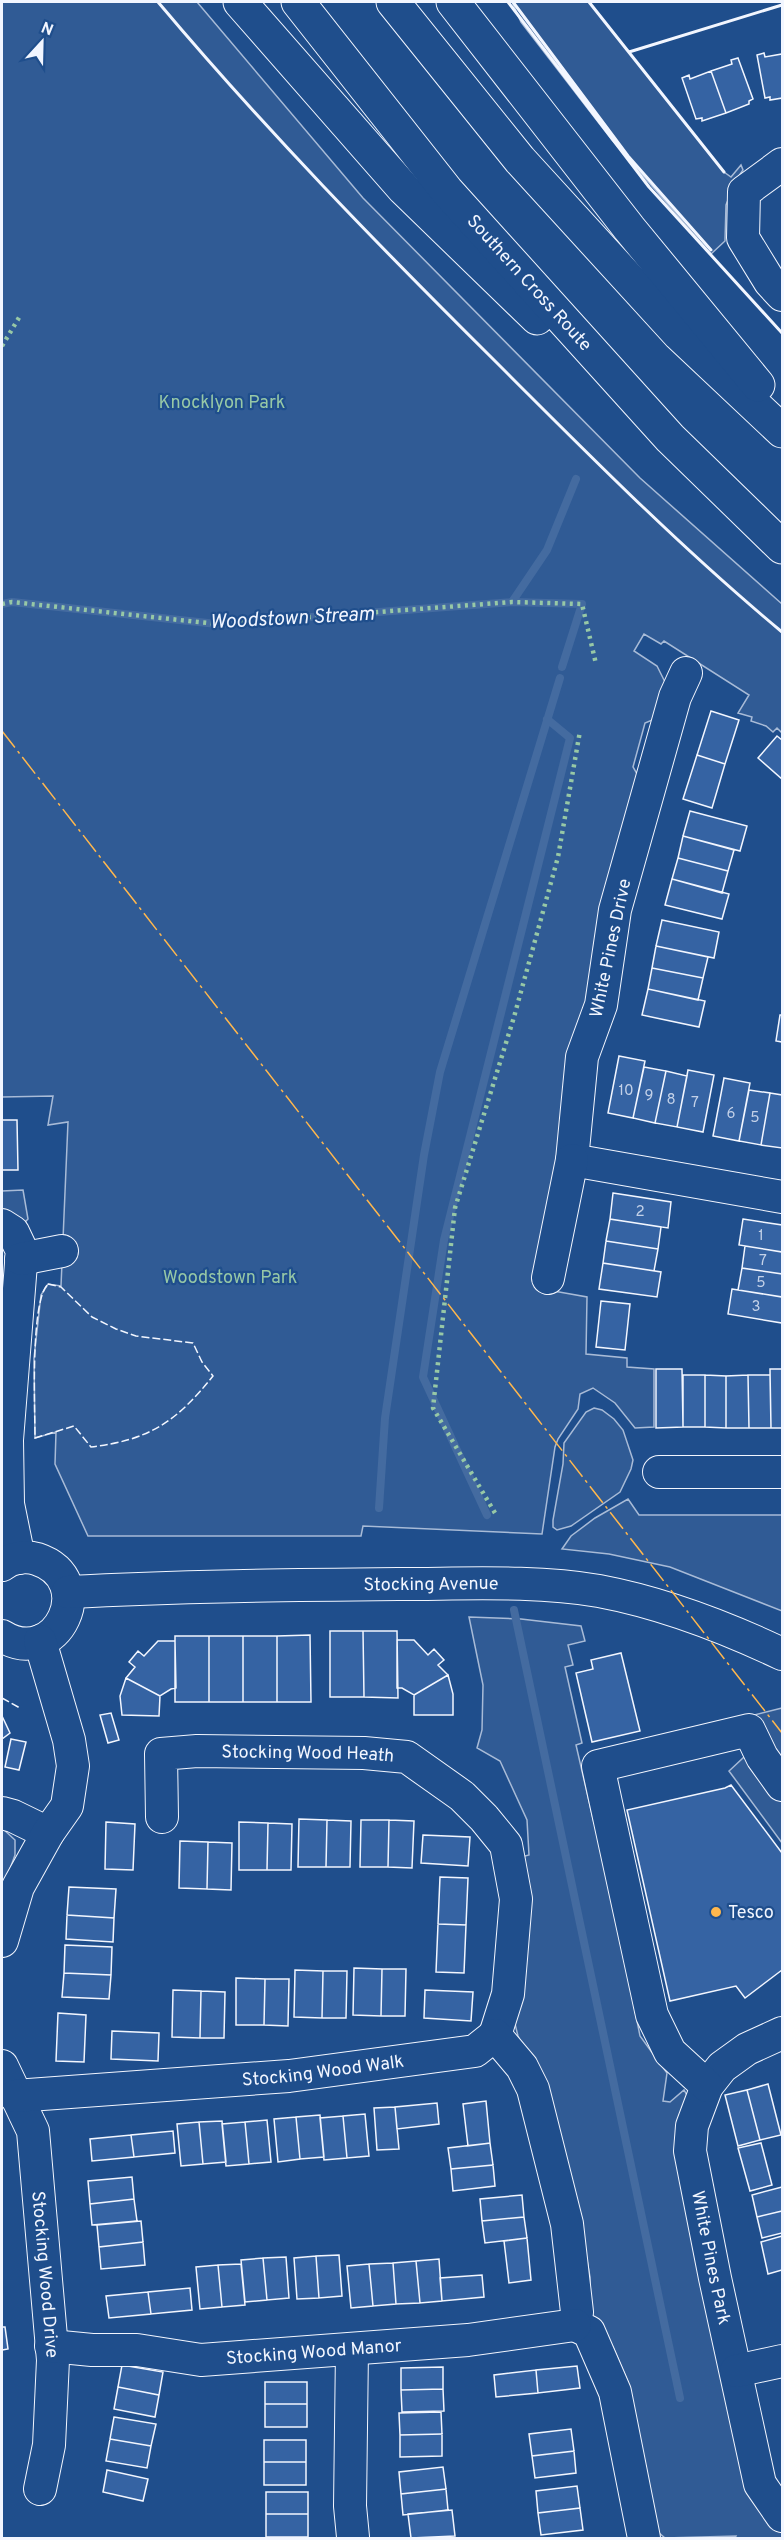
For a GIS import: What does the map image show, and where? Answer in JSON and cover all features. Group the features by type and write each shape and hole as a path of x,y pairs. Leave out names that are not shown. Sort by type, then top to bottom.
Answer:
{"highway":[{"path":"240,2 404,189 506,291 669,438"},
{"name":"Southern Cross Route","path":"298,2 447,191 669,438 783,547"},
{"path":"393,2 520,160 679,334 783,431"},
{"path":"453,2 629,228 783,414"}],"street":[{"path":"783,164 744,192 743,238 770,282 783,295"},
{"name":"White Pines Drive","path":"548,1278 572,1160 582,1057 601,1005 615,910 672,709 686,673"},
{"path":"572,1160 783,1197"},
{"path":"2,1225 13,1232 22,1255 7,1440 10,1562 32,1557 50,1566 64,1580 69,1605 66,1617 55,1631 40,1641 15,1642 2,1636"},
{"path":"22,1255 62,1251"},
{"path":"660,1472 783,1472"},
{"name":"Stocking Avenue","path":"68,1593 175,1587 302,1584 553,1586 596,1591 652,1603 714,1622 783,1654"},
{"path":"2,1941 18,1887 48,1833 67,1806 73,1766 69,1740 40,1641"},
{"path":"706,2086 670,2052 652,2015 598,1766 749,1730 762,1757 783,1785"},
{"name":"Stocking Wood Heath","path":"162,1817 161,1754 197,1751 364,1753 407,1757 462,1796 506,1845 516,1899 508,1994 495,2035"},
{"path":"2,1813 48,1833"},
{"name":"White Pines Park","path":"783,2033 747,2049 722,2067 706,2086 692,2126 690,2151 760,2484 783,2516"},
{"path":"495,2035 522,2067 533,2088 567,2224 577,2312 575,2325 589,2332 615,2392 644,2538"},
{"name":"Stocking Wood Walk","path":"15,2096 289,2076 475,2051 495,2035"},
{"name":"Stocking Wood Drive","path":"2,2066 33,2132 53,2360 49,2445 40,2488"},
{"name":"Stocking Wood Manor","path":"51,2346 92,2350 137,2350 201,2360 468,2340 575,2325"},
{"path":"352,2349 350,2506 353,2537"},
{"path":"736,2371 783,2361"}],"shaded area":[{"path":"2,2 197,2 363,198 640,478 782,604 782,733 777,728 773,732 766,726 751,721 752,717 738,713 749,695 664,641 661,644 644,634 634,651 657,666 665,682 657,718 645,723 633,767 640,779 542,1289 587,1297 586,1354 627,1358 627,1367 654,1369 654,1427 635,1428 615,1403 593,1388 580,1394 578,1409 555,1447 542,1534 363,1526 361,1536 88,1536 55,1464 56,1432 35,1438 34,1358 41,1295 48,1284 61,1286 68,1122 48,1125 53,1096 2,1097"},
{"path":"512,2 589,2 724,172 731,177 741,165 743,170 736,180 726,205 725,241 711,254 612,140 521,22"},
{"path":"23,1190 28,1219 2,1245 2,1191"},
{"path":"594,1408 602,1410 614,1419 623,1430 633,1460 631,1469 620,1492 571,1526 557,1530 553,1527 553,1520 563,1464 564,1443 586,1412"},
{"path":"628,1499 639,1515 782,1515 782,1611 670,1567 609,1554 562,1549 571,1536 595,1518"},
{"path":"469,1617 521,1619 581,1626 585,1641 568,1645 573,1665 565,1667 582,1743 576,1745 594,1823 598,1823 640,2036 667,2073 663,2101 670,2102 684,2090 688,2097 764,2513 782,2533 782,2538 735,2538 736,2536 665,2538 658,2532 628,2382 613,2347 593,2316 590,2306 590,2277 580,2221 515,2024 521,1857 529,1855 527,1820 500,1761 477,1748 482,1730 483,1685"},
{"path":"782,1708 782,1843 729,1771 744,1757 731,1721"},
{"path":"2,1828 15,1840 15,1855 2,1891"}],"building":[{"path":"764,53 765,57 782,54 782,98 770,100 770,97 765,98 757,55"},
{"path":"738,58 753,99 749,101 749,104 726,113 711,71 732,64 731,60"},
{"path":"711,71 726,113 702,121 702,118 696,119 682,78 689,75 690,79"},
{"path":"711,711 739,720 725,764 697,755"},
{"path":"777,736 782,740 782,779 758,758"},
{"path":"697,755 725,764 712,808 683,799"},
{"path":"690,811 747,826 740,851 683,836"},
{"path":"683,836 734,850 728,871 678,858"},
{"path":"678,858 728,871 722,893 672,879"},
{"path":"672,879 729,894 722,919 665,905"},
{"path":"662,920 719,932 714,958 656,946"},
{"path":"656,946 708,957 703,978 652,968"},
{"path":"652,968 703,978 698,1000 648,989"},
{"path":"648,989 705,1001 699,1027 642,1015"},
{"path":"780,1015 782,1015 782,1042 776,1041"},
{"path":"619,1056 645,1061 633,1118 608,1113"},
{"path":"644,1067 666,1071 655,1123 633,1118"},
{"path":"688,1070 714,1075 703,1132 677,1127"},
{"path":"666,1071 687,1076 677,1127 655,1123"},
{"path":"724,1078 750,1083 739,1141 713,1136"},
{"path":"749,1090 770,1093 761,1145 739,1141"},
{"path":"770,1093 782,1095 782,1148 761,1145"},
{"path":"2,1120 17,1120 18,1170 2,1170"},
{"path":"613,1193 671,1202 668,1228 610,1219"},
{"path":"610,1219 661,1227 658,1249 606,1241"},
{"path":"743,1219 782,1225 782,1252 739,1245"},
{"path":"606,1241 658,1249 654,1271 603,1263"},
{"path":"745,1246 782,1252 782,1274 742,1268"},
{"path":"603,1263 661,1272 657,1297 599,1289"},
{"path":"742,1268 782,1274 782,1297 738,1290"},
{"path":"732,1289 782,1297 782,1323 728,1314"},
{"path":"601,1301 630,1304 625,1350 596,1347"},
{"path":"656,1369 682,1369 683,1427 656,1428"},
{"path":"770,1369 782,1369 782,1428 771,1428"},
{"path":"683,1375 705,1375 705,1427 683,1427"},
{"path":"705,1375 726,1376 726,1428 705,1427"},
{"path":"748,1375 770,1375 771,1428 749,1428"},
{"path":"748,1375 749,1428 726,1428 726,1376"},
{"path":"330,1631 363,1631 364,1697 330,1697"},
{"path":"363,1631 397,1631 398,1698 364,1697"},
{"path":"310,1635 311,1702 277,1702 277,1636"},
{"path":"175,1636 209,1636 209,1702 175,1702"},
{"path":"209,1636 243,1636 243,1702 209,1702"},
{"path":"243,1636 277,1636 277,1702 243,1702"},
{"path":"397,1640 414,1640 428,1655 434,1649 444,1660 438,1665 448,1675 414,1695 402,1688 397,1688"},
{"path":"158,1641 175,1641 176,1688 160,1696 126,1678 135,1667 129,1662 138,1651 144,1656"},
{"path":"621,1653 640,1731 592,1742 576,1673 593,1669 591,1660"},
{"path":"448,1675 453,1694 453,1715 414,1715 414,1695"},
{"path":"126,1678 160,1696 159,1716 122,1715 120,1696"},
{"path":"111,1713 119,1740 108,1743 100,1715"},
{"path":"2,1716 10,1733 2,1739"},
{"path":"11,1739 26,1742 19,1770 5,1767"},
{"name":"Tesco","path":"731,1785 782,1853 782,1970 745,1998 736,1986 670,2001 627,1810"},
{"path":"299,1819 327,1820 326,1867 298,1867"},
{"path":"327,1820 351,1821 350,1867 326,1867"},
{"path":"361,1820 389,1820 388,1867 360,1867"},
{"path":"389,1820 414,1821 412,1868 388,1867"},
{"path":"106,1822 135,1824 133,1870 105,1869"},
{"path":"239,1822 268,1823 267,1870 239,1870"},
{"path":"268,1823 292,1824 291,1870 267,1870"},
{"path":"423,1835 470,1837 468,1866 421,1863"},
{"path":"180,1841 208,1842 207,1889 179,1888"},
{"path":"208,1842 232,1843 231,1890 207,1889"},
{"path":"440,1877 468,1878 466,1925 438,1924"},
{"path":"69,1887 116,1889 114,1918 67,1915"},
{"path":"67,1915 114,1918 113,1942 66,1939"},
{"path":"438,1924 466,1925 464,1973 436,1972"},
{"path":"65,1945 112,1947 111,1975 64,1973"},
{"path":"354,1968 382,1969 381,2016 353,2015"},
{"path":"382,1969 406,1969 405,2016 381,2016"},
{"path":"295,1970 323,1971 322,2018 294,2017"},
{"path":"323,1971 347,1971 346,2018 322,2018"},
{"path":"64,1973 111,1975 109,1999 62,1997"},
{"path":"236,1978 265,1979 264,2025 236,2025"},
{"path":"265,1979 289,1979 288,2026 264,2025"},
{"path":"173,1990 201,1991 200,2038 172,2037"},
{"path":"425,1990 473,1992 471,2021 424,2018"},
{"path":"201,1991 225,1992 224,2038 200,2038"},
{"path":"58,2013 86,2015 84,2062 56,2061"},
{"path":"112,2031 159,2033 158,2061 111,2059"},
{"path":"768,2084 781,2135 760,2140 747,2090"},
{"path":"747,2090 760,2140 738,2146 725,2095"},
{"path":"486,2101 490,2143 468,2146 463,2104"},
{"path":"437,2103 439,2124 397,2129 395,2107"},
{"path":"395,2107 399,2149 377,2150 374,2108"},
{"path":"365,2114 369,2156 347,2158 343,2116"},
{"path":"320,2115 324,2157 300,2159 296,2117"},
{"path":"343,2116 347,2158 324,2160 320,2118"},
{"path":"296,2117 300,2159 278,2162 274,2119"},
{"path":"267,2120 271,2162 249,2164 245,2122"},
{"path":"222,2121 226,2162 203,2164 199,2122"},
{"path":"199,2122 203,2164 181,2166 177,2124"},
{"path":"245,2122 249,2164 226,2166 222,2124"},
{"path":"173,2131 175,2153 134,2157 131,2135"},
{"path":"131,2135 134,2157 92,2161 90,2139"},
{"path":"490,2143 493,2165 451,2169 448,2148"},
{"path":"761,2143 772,2185 750,2191 738,2148"},
{"path":"493,2165 495,2186 453,2191 451,2169"},
{"path":"132,2177 134,2199 90,2204 88,2181"},
{"path":"782,2187 782,2211 757,2217 752,2195"},
{"path":"522,2195 524,2217 482,2221 480,2199"},
{"path":"134,2199 137,2221 92,2225 90,2204"},
{"path":"782,2211 782,2233 762,2238 757,2217"},
{"path":"524,2217 527,2238 485,2243 482,2221"},
{"path":"141,2221 143,2242 99,2247 97,2225"},
{"path":"782,2236 782,2270 768,2274 761,2242"},
{"path":"527,2238 531,2280 509,2283 504,2241"},
{"path":"143,2242 145,2265 101,2269 99,2247"},
{"path":"339,2255 342,2296 319,2298 316,2256"},
{"path":"316,2256 319,2298 297,2299 294,2258"},
{"path":"286,2257 289,2298 267,2300 263,2258"},
{"path":"263,2258 267,2300 245,2302 241,2260"},
{"path":"439,2259 442,2301 420,2303 416,2261"},
{"path":"416,2261 420,2303 396,2304 393,2263"},
{"path":"393,2263 396,2304 373,2306 369,2264"},
{"path":"241,2264 245,2305 222,2307 218,2265"},
{"path":"369,2264 373,2306 351,2308 347,2266"},
{"path":"218,2265 222,2307 200,2309 196,2267"},
{"path":"482,2275 484,2297 442,2301 440,2278"},
{"path":"190,2288 192,2310 151,2314 148,2292"},
{"path":"148,2292 151,2314 109,2318 106,2296"},
{"path":"2,2327 5,2327 8,2349 2,2350"},
{"path":"122,2365 163,2372 159,2395 118,2387"},
{"path":"577,2366 580,2388 538,2393 536,2370"},
{"path":"443,2367 443,2389 401,2390 401,2368"},
{"path":"536,2370 538,2393 496,2397 494,2375"},
{"path":"265,2382 307,2382 307,2404 265,2404"},
{"path":"118,2387 159,2395 155,2417 114,2409"},
{"path":"443,2389 444,2411 402,2412 401,2390"},
{"path":"265,2404 307,2404 307,2427 265,2427"},
{"path":"441,2412 442,2434 400,2435 399,2413"},
{"path":"114,2417 156,2424 151,2446 110,2439"},
{"path":"571,2429 574,2451 532,2456 529,2434"},
{"path":"442,2434 442,2456 400,2457 400,2435"},
{"path":"110,2439 151,2446 147,2468 106,2461"},
{"path":"264,2440 306,2440 306,2462 264,2462"},
{"path":"574,2451 576,2473 535,2478 532,2456"},
{"path":"264,2462 306,2462 306,2485 264,2485"},
{"path":"443,2467 446,2489 401,2494 399,2472"},
{"path":"107,2470 148,2479 143,2501 103,2492"},
{"path":"577,2486 580,2508 538,2513 536,2491"},
{"path":"446,2489 448,2510 403,2515 401,2494"},
{"path":"266,2492 308,2492 308,2514 266,2514"},
{"path":"580,2508 583,2530 541,2535 538,2513"},
{"path":"452,2510 455,2536 411,2538 408,2514"},
{"path":"266,2514 308,2514 308,2537 266,2537"}],"waterway":[{"name":"Woodstown Stream","path":"2,604 12,602 217,624 512,602 547,550 576,479"},
{"name":"Woodstown Stream","path":"512,602 582,604 562,667"},
{"path":"379,1508 385,1418 424,1155 440,1072 560,678"},
{"path":"487,1515 423,1377 444,1240 570,738 547,719"},
{"path":"514,1610 680,2398"}],"hedge":[{"path":"2,346 20,316"},
{"path":"2,604 12,602 217,624 512,602 582,604 596,664"},
{"path":"495,1513 433,1408 455,1208 514,1017 558,857 580,731"}],"fence":[{"path":"48,1284 61,1287 92,1317 116,1329 136,1336 193,1343 202,1362 213,1376 187,1405 161,1426 130,1439 91,1447 74,1426 35,1438 36,1333 42,1294 48,1284"},
{"path":"2,1698 20,1708"}],"wall":[{"path":"158,2 281,141 409,275 636,500 782,632"},
{"path":"508,2 649,187 782,333"},
{"path":"513,2 628,156 711,250"},
{"path":"589,2 724,172"},
{"path":"629,52 782,5"}],"power":[{"path":"2,731 782,1733"}],"place":[{"name":"Tesco","path":"716,1912"}],"park label":[{"name":"Knocklyon Park","path":"222,402"},
{"name":"Woodstown Park","path":"230,1277"}]}
